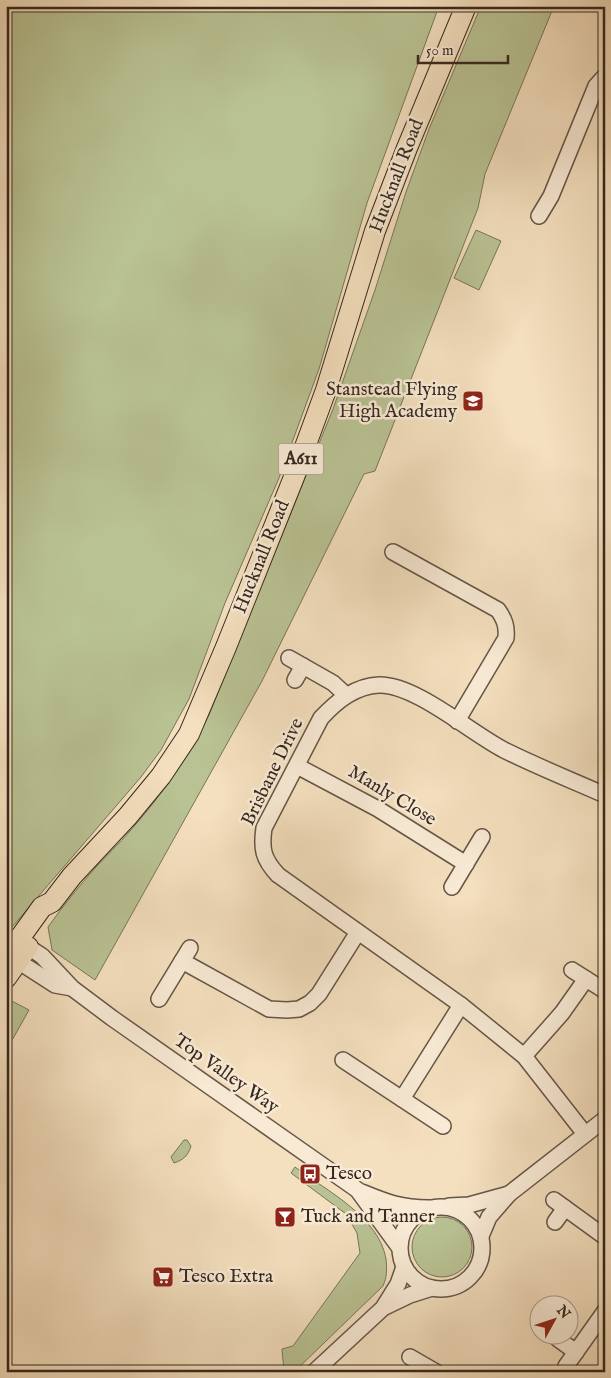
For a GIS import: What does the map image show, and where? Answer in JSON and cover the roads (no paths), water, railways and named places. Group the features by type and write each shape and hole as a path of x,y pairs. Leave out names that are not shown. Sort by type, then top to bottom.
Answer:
{"main road":[{"name":"Hucknall Road","path":"6,978 16,952 42,907 52,902 72,876 128,816 155,783 188,734 226,647 294,477 326,390 375,231 466,6"}],"street":[{"path":"539,216 551,196 596,86 605,76"},
{"path":"399,560 498,610 504,619 507,629 506,638 457,721"},
{"path":"289,658 333,683 346,696"},
{"path":"295,680 303,666"},
{"name":"Brisbane Drive","path":"585,1134 524,1056 461,1005 278,875 268,864 263,852 262,840 264,828 321,718 346,696 363,688 380,685 399,688 416,695 502,749 605,795"},
{"name":"Manly Close","path":"297,766 378,809 466,864"},
{"path":"452,887 482,837"},
{"path":"159,999 186,954 268,1010 299,1009 310,1003 318,994 358,932"},
{"name":"Top Valley Way","path":"16,952 42,956 72,988 231,1103 358,1191 394,1205 409,1208 429,1208"},
{"path":"572,970 605,991"},
{"path":"524,1056 562,1012 586,978"},
{"path":"402,1099 461,1005"},
{"path":"349,1070 402,1099 443,1126"},
{"path":"481,1236 489,1217 509,1194 605,1119"},
{"name":"Top Valley Way","path":"358,1191 399,1247"},
{"path":"432,1288 421,1284 411,1277 404,1268 399,1247 401,1237 408,1223 420,1212 429,1208 469,1205 509,1194"},
{"path":"555,1222 560,1204 605,1237"},
{"path":"383,1308 410,1294 432,1288 451,1288 468,1280 480,1264 482,1255 481,1236 476,1225 468,1216 458,1210 446,1207"},
{"path":"314,1372 383,1308 398,1284 404,1268"},
{"path":"566,1366 604,1313"},
{"path":"568,1346 576,1352"},
{"path":"430,1351 417,1360 436,1372"}],"place":[{"name":"Stanstead Flying High Academy","path":"473,401"},
{"name":"Tesco","path":"310,1174"},
{"name":"Tuck and Tanner","path":"285,1217"},
{"name":"Tesco Extra","path":"163,1277"}]}
